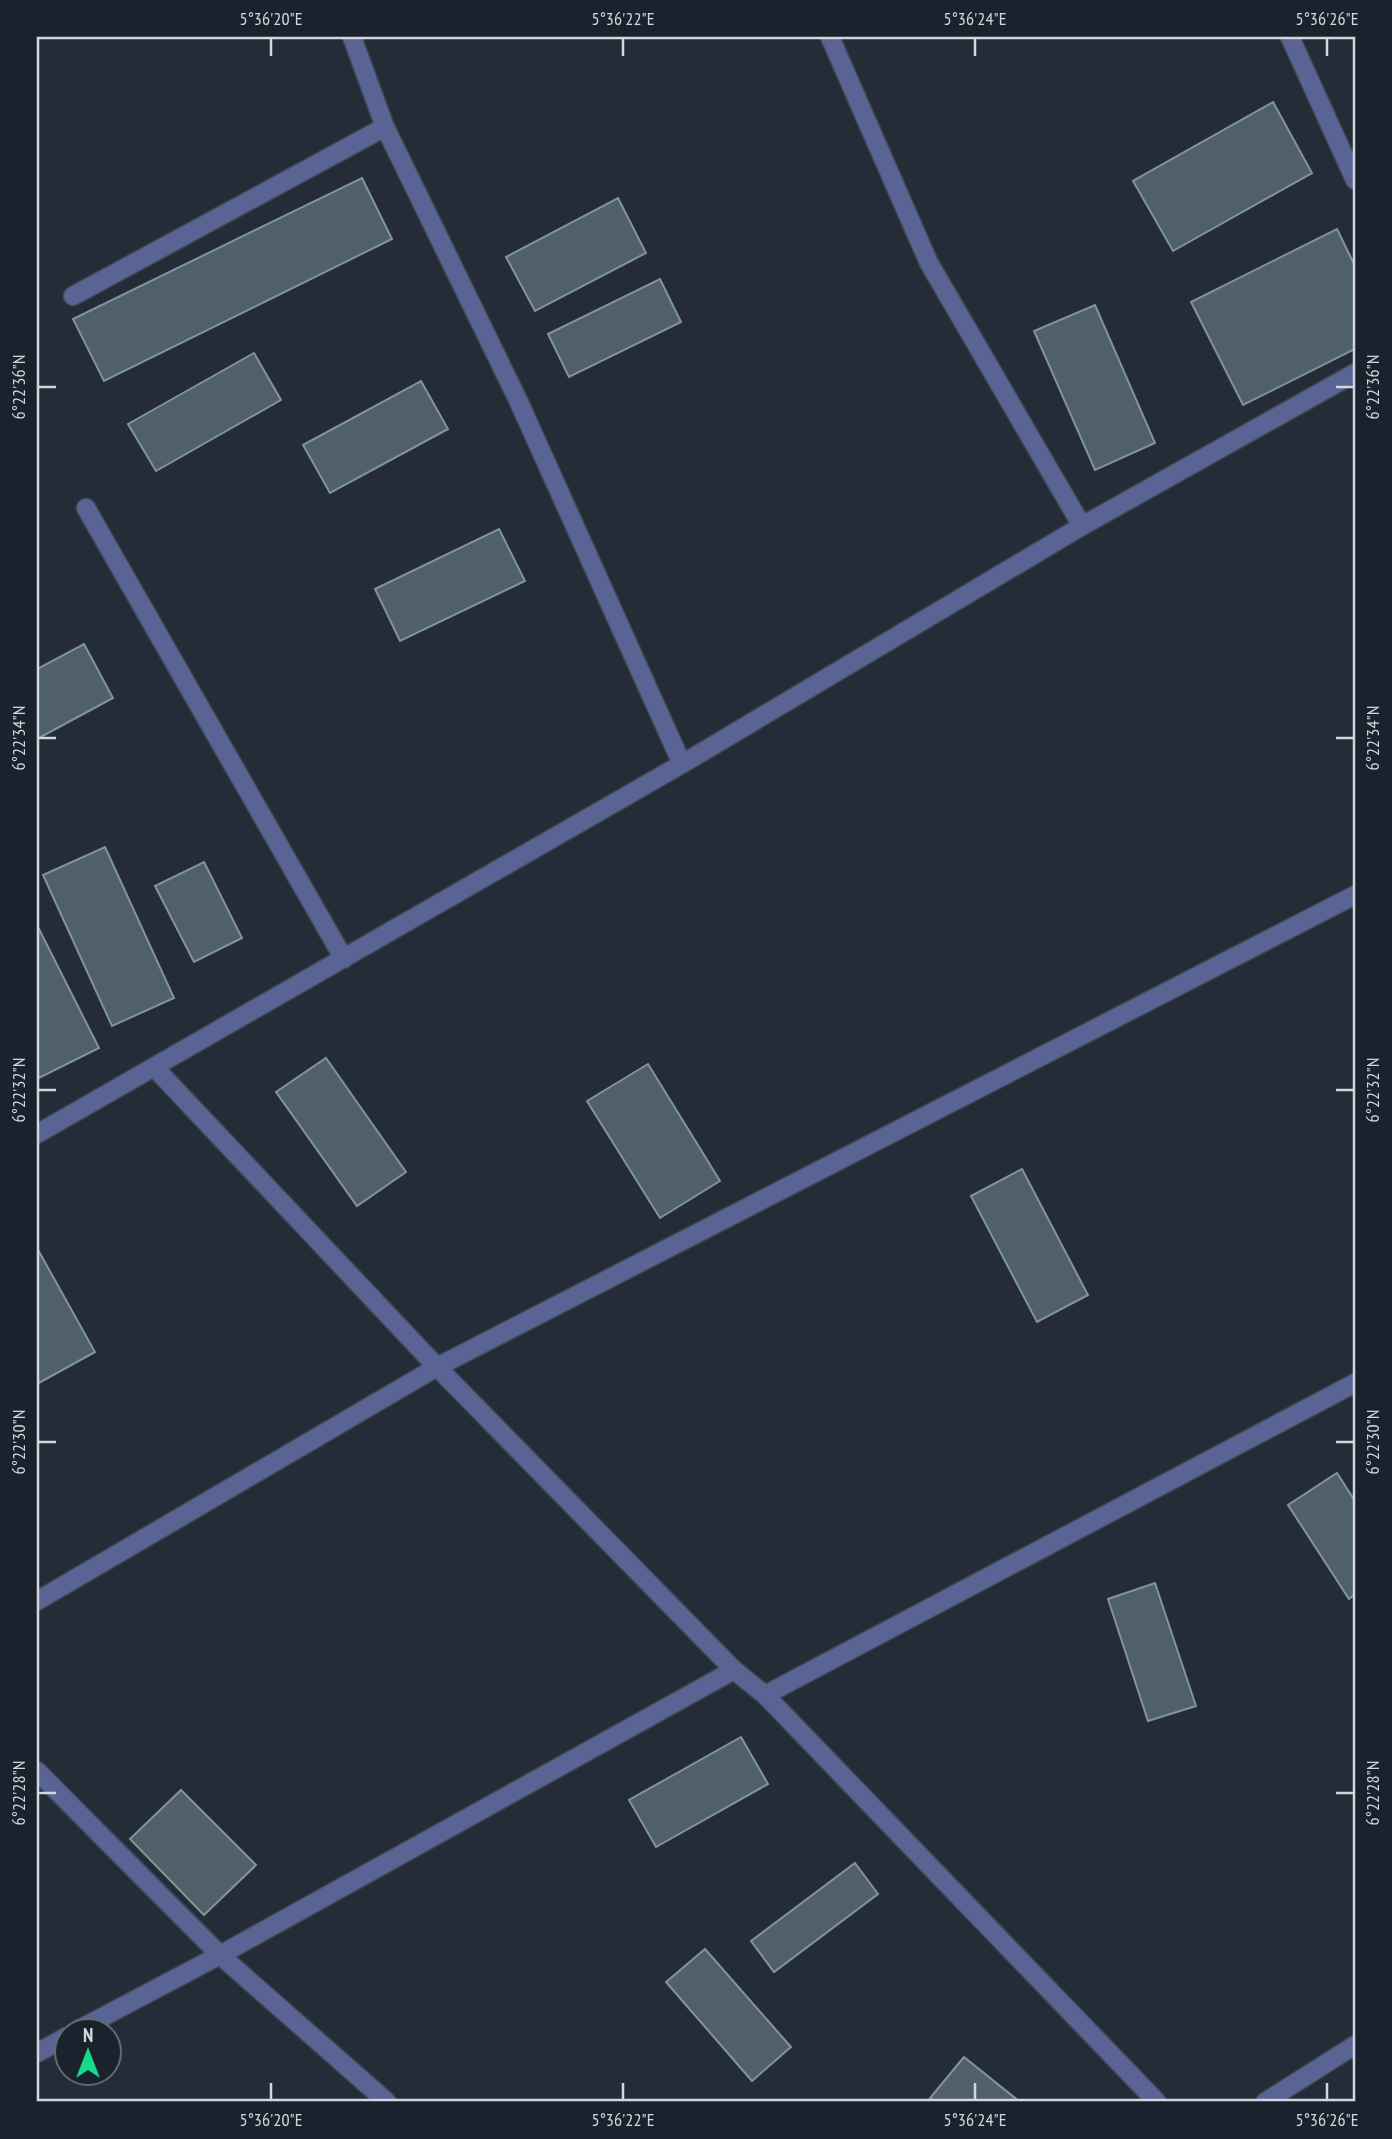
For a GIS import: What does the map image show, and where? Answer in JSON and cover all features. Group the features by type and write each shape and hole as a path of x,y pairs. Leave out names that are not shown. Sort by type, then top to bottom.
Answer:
{"street":[{"path":"352,37 385,127 518,400 682,764"},
{"path":"830,37 929,263 1082,526"},
{"path":"1290,37 1355,180"},
{"path":"73,296 385,127"},
{"path":"37,1134 682,764 1082,526 1355,373"},
{"path":"86,508 344,959"},
{"path":"37,1601 437,1367 1355,895"},
{"path":"155,1068 437,1367 734,1670 765,1695 1157,2102"},
{"path":"765,1695 1355,1383"},
{"path":"106,2016 734,1670"},
{"path":"37,1771 220,1955 387,2102"},
{"path":"1265,2102 1355,2045"}],"building":[{"path":"1273,102 1312,173 1173,251 1133,181"},
{"path":"362,178 392,239 104,381 73,319"},
{"path":"618,198 646,253 535,311 506,257"},
{"path":"1337,229 1355,266 1355,349 1243,405 1191,302"},
{"path":"660,279 681,322 569,377 548,334"},
{"path":"1095,305 1155,443 1095,470 1034,331"},
{"path":"254,353 281,400 156,471 128,424"},
{"path":"421,381 448,429 330,493 303,445"},
{"path":"499,529 525,581 400,641 375,589"},
{"path":"84,644 113,698 37,739 37,669"},
{"path":"105,847 174,998 112,1026 43,875"},
{"path":"204,862 242,938 194,962 155,886"},
{"path":"37,925 99,1048 37,1079"},
{"path":"326,1058 406,1172 357,1206 276,1092"},
{"path":"648,1064 720,1181 660,1218 587,1101"},
{"path":"1022,1169 1088,1295 1037,1322 971,1196"},
{"path":"37,1248 95,1352 37,1384"},
{"path":"1337,1473 1355,1501 1355,1594 1349,1599 1288,1505"},
{"path":"1155,1583 1196,1706 1148,1721 1108,1599"},
{"path":"741,1737 768,1784 656,1847 629,1800"},
{"path":"181,1790 256,1865 204,1915 130,1839"},
{"path":"855,1863 878,1894 774,1972 751,1941"},
{"path":"705,1949 791,2047 752,2081 666,1982"},
{"path":"964,2057 1020,2102 935,2102 930,2098"}]}
